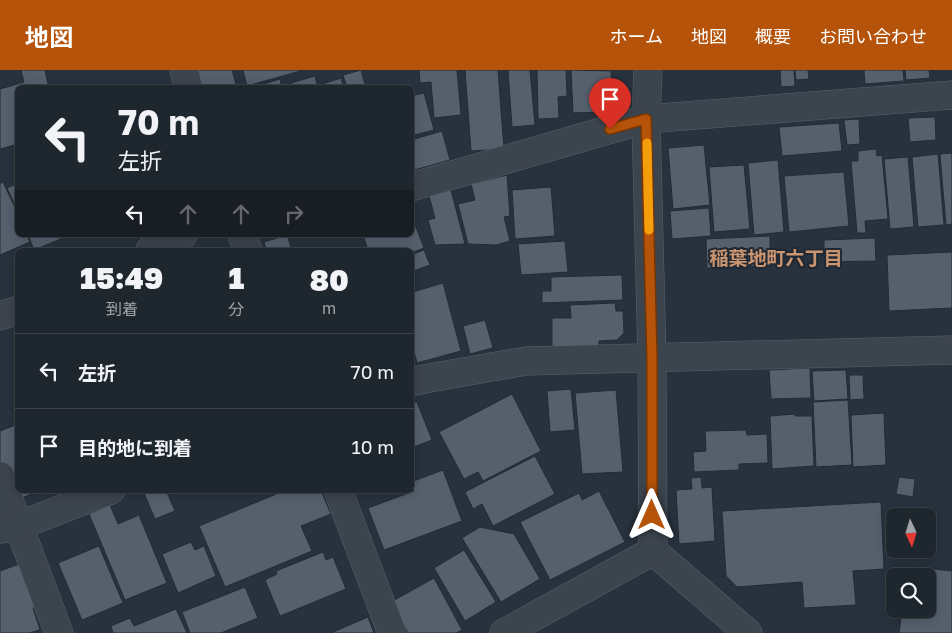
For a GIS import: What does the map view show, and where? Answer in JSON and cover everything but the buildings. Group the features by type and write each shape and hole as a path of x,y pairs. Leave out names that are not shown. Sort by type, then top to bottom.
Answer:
{"street":[{"path":"184,70 187,85"},
{"path":"648,70 646,119 652,358 653,551 748,633"},
{"path":"414,186 646,119 952,94"},
{"path":"154,248 179,237"},
{"path":"0,316 15,311"},
{"path":"414,381 526,361 952,350"},
{"path":"0,476 9,528 59,633"},
{"path":"9,528 103,493"},
{"path":"339,493 392,633"},
{"path":"504,633 653,551"}],"slow traffic":[{"path":"647,143 649,230"}],"district":[{"name":"稲葉地町六丁目","path":"776,257"}],"route":[{"path":"610,129 646,119 652,358 652,515"}]}
